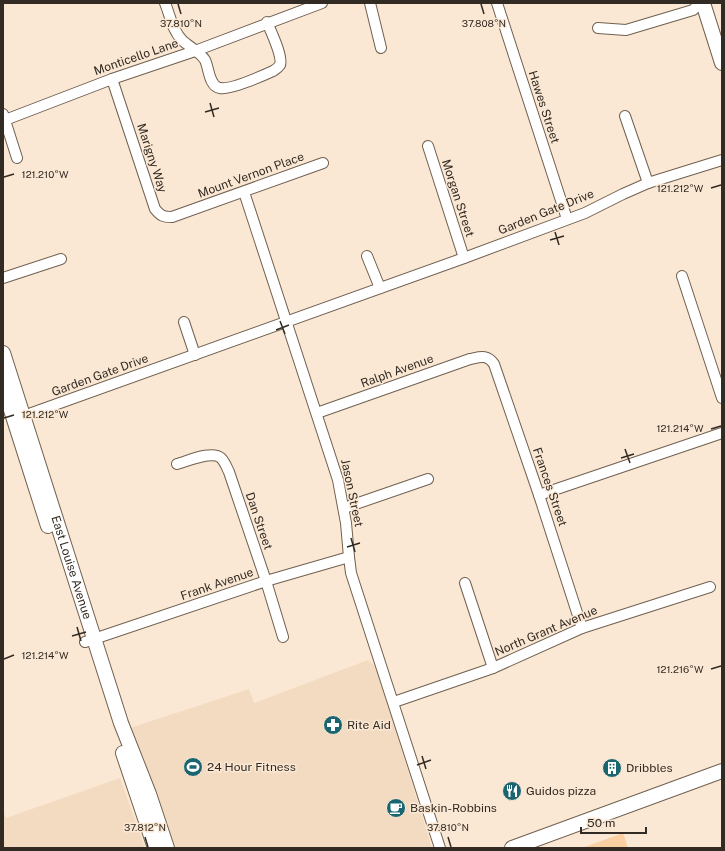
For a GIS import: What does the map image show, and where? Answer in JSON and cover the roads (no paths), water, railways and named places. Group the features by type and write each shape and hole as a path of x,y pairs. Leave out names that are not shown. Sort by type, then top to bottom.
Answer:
{"street":[{"path":"166,3 174,29 181,39 204,59 212,82 218,88 222,89 278,68 280,63 278,50 267,22"},
{"name":"Monticello Lane","path":"4,117 195,51 267,22 322,3"},
{"path":"370,3 381,48"},
{"name":"Hawes Street","path":"497,3 567,219"},
{"path":"598,28 626,30 693,10 702,3 722,63"},
{"name":"Marigny Way","path":"112,79 155,209 164,217 172,217 188,211"},
{"path":"625,116 648,183"},
{"path":"4,117 17,158"},
{"name":"Morgan Street","path":"428,146 464,258"},
{"name":"Garden Gate Drive","path":"19,418 585,213 648,183 722,160"},
{"name":"Mount Vernon Place","path":"188,211 323,163"},
{"name":"Jason Street","path":"244,192 338,480 344,508 351,573 440,848"},
{"path":"367,256 380,288"},
{"path":"3,278 61,259"},
{"path":"682,276 722,398"},
{"path":"184,322 196,355"},
{"name":"East Louise Avenue","path":"3,353 19,418 155,848"},
{"name":"Ralph Avenue","path":"317,413 470,359 482,356 486,357"},
{"name":"Frances Street","path":"486,357 494,364 539,495 582,628"},
{"name":"East Louise Avenue","path":"3,385 19,418"},
{"path":"539,495 722,434"},
{"name":"Dan Street","path":"177,464 206,455 215,455 223,460 229,472 283,637"},
{"path":"344,508 428,479"},
{"name":"Frank Avenue","path":"90,640 266,582 349,557"},
{"path":"465,583 493,668"},
{"name":"North Grant Avenue","path":"394,702 493,668 582,628 710,587"},
{"name":"East Louise Avenue","path":"90,640 149,794 166,848"},
{"path":"512,848 722,771"}],"place":[{"name":"Rite Aid","path":"333,725"},
{"name":"24 Hour Fitness","path":"193,767"},
{"name":"Dribbles","path":"612,768"},
{"name":"Guidos pizza","path":"512,791"},
{"name":"Baskin-Robbins","path":"396,808"}]}
